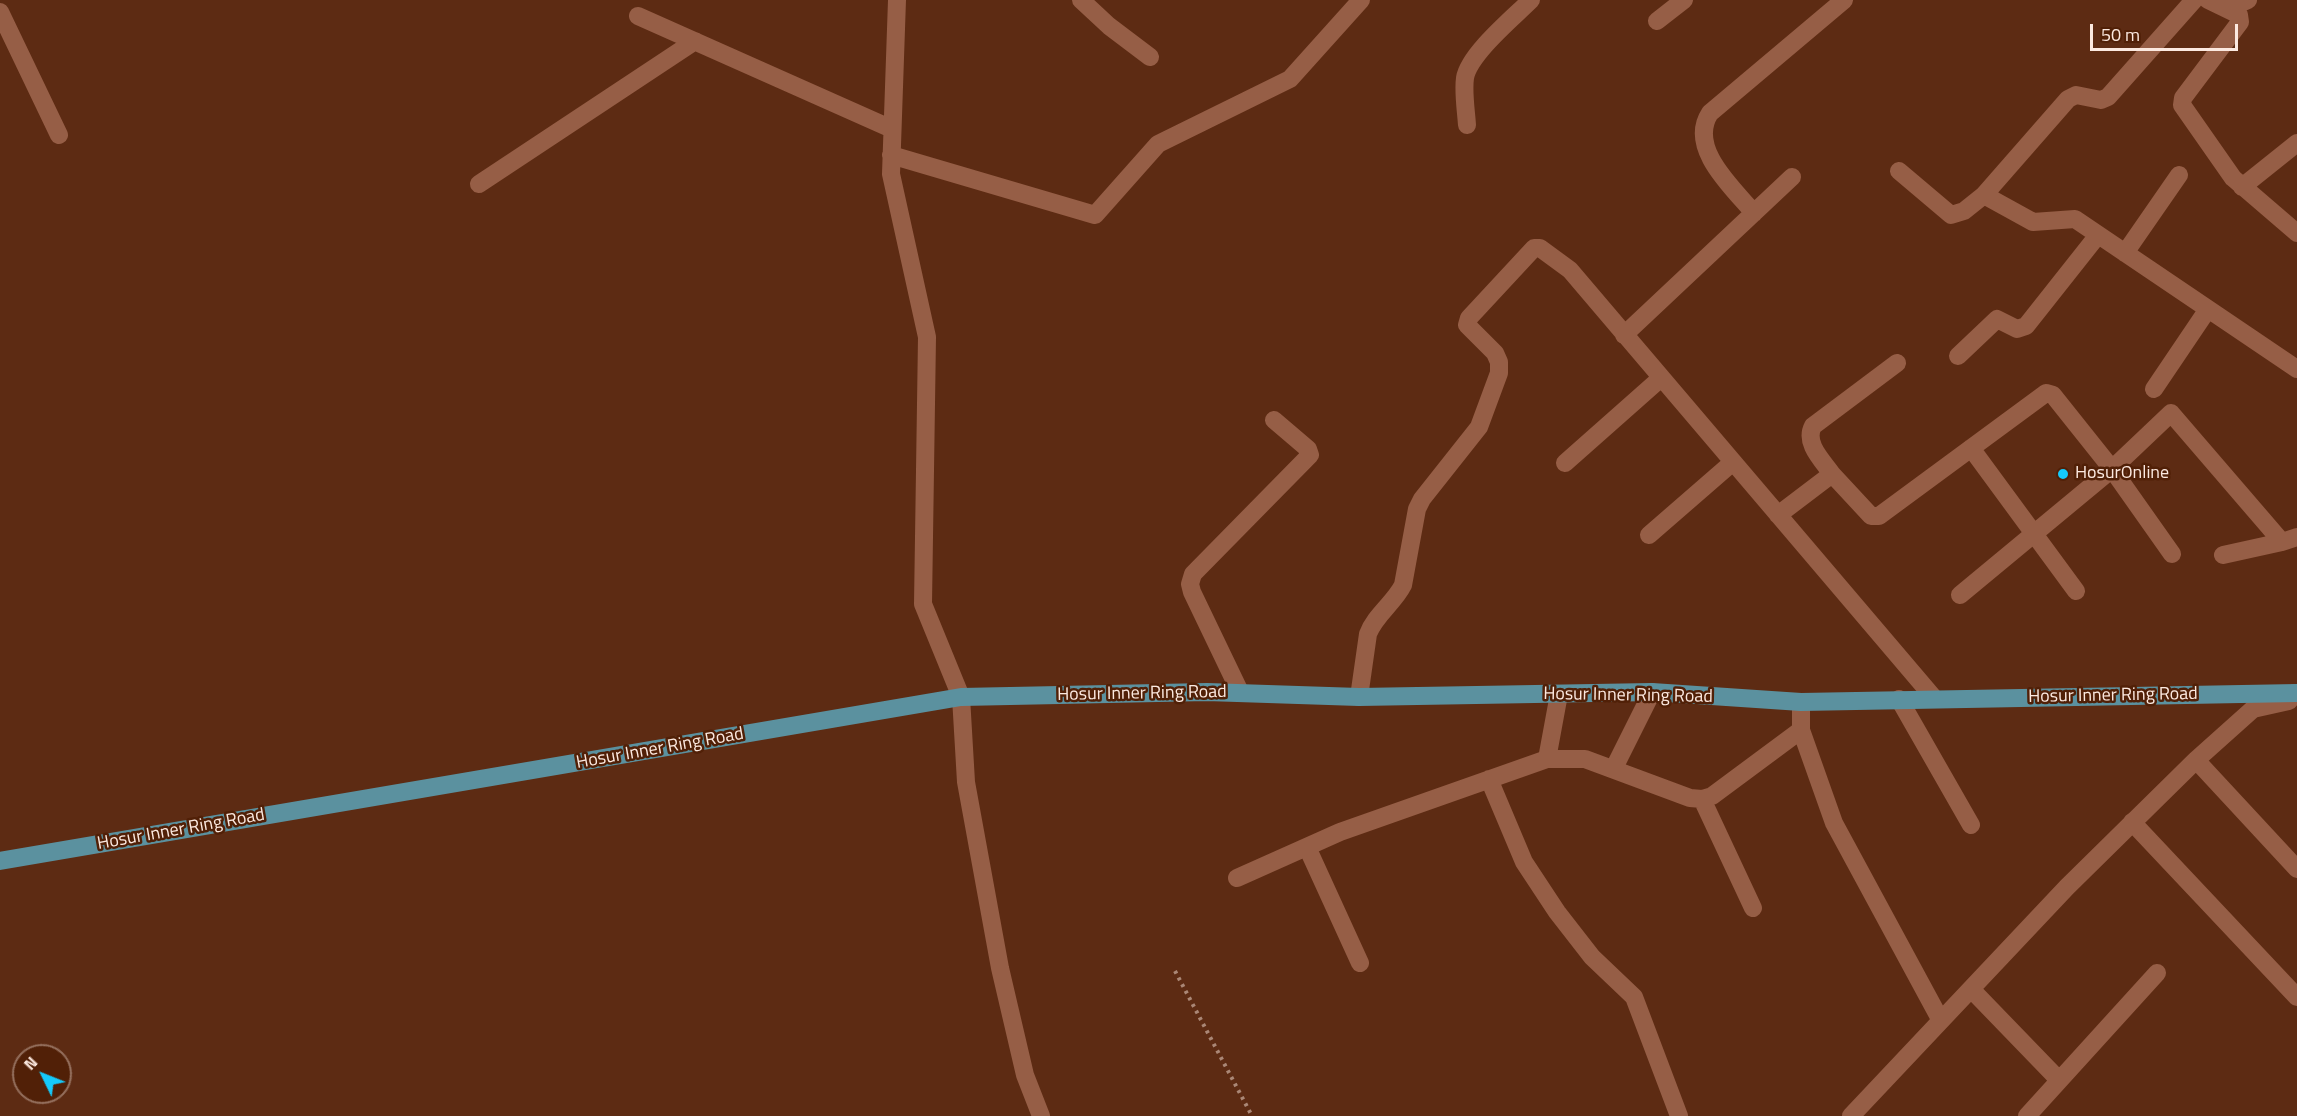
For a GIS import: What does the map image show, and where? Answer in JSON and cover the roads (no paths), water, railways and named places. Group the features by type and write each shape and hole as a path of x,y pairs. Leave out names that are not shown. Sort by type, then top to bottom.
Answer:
{"main road":[{"name":"Hosur Inner Ring Road","path":"0,861 961,697 1240,692 1359,697 1652,692 1801,702 2295,693"}],"street":[{"path":"897,0 891,174 927,337 923,604 961,697 966,782 1000,968 1025,1075 1041,1116"},
{"path":"1081,0 1109,26 1150,57"},
{"path":"891,155 1095,215 1158,144 1290,79 1361,0"},
{"path":"1467,124 1465,76 1470,66 1483,49 1532,0"},
{"path":"1657,21 1684,0"},
{"path":"1754,213 1707,152 1705,120 1844,0"},
{"path":"1899,171 1951,215 1964,211 1984,195 2068,99 2076,95 2101,100 2108,97 2194,0"},
{"path":"2208,0 2239,15 2240,22 2184,98 2182,105 2233,178 2297,234"},
{"path":"2226,9 2248,0"},
{"path":"0,12 59,135"},
{"path":"638,16 892,129"},
{"path":"479,184 695,41"},
{"path":"2242,187 2297,143"},
{"path":"2125,253 2179,175"},
{"path":"1624,334 1792,177"},
{"path":"1984,195 2033,222 2075,219 2297,369"},
{"path":"1958,356 1997,319 2018,329 2026,326 2098,235"},
{"path":"1359,697 1368,634 1371,625 1398,595 1403,585 1417,509 1422,499 1479,427 1499,373 1499,362 1495,353 1471,331 1467,325 1469,318 1528,252 1540,248 1570,270 1934,699"},
{"path":"2154,389 2208,309"},
{"path":"1897,363 1813,426 1809,434 1810,442 1832,474 1871,516 1875,518 2046,393 2053,395 2112,469 2172,554"},
{"path":"1565,463 1661,378"},
{"path":"1960,595 2112,469 2171,413 2290,539 2223,555"},
{"path":"1240,692 1190,584 1193,574 1310,455 1308,449 1274,420"},
{"path":"1971,448 2076,591"},
{"path":"1649,535 1733,462"},
{"path":"1778,516 1832,474"},
{"path":"1614,768 1652,692"},
{"path":"1851,1116 1940,1019 1972,990 2067,887 2196,760 2253,709 2289,701 2295,693"},
{"path":"1547,759 1559,694"},
{"path":"1899,699 1971,825"},
{"path":"1801,702 1801,730 1834,823 1940,1019"},
{"path":"1237,878 1340,832 1547,759 1585,759 1690,798 1702,800 1712,796 1801,730"},
{"path":"2196,760 2297,869"},
{"path":"1489,780 1524,862 1557,912 1592,957 1634,997 1679,1116"},
{"path":"1702,800 1753,908"},
{"path":"2132,822 2297,997"},
{"path":"1306,847 1360,963"},
{"path":"2027,1116 2157,973"},
{"path":"1972,990 2059,1080"}],"place":[{"name":"HosurOnline","path":"2063,474"}]}
